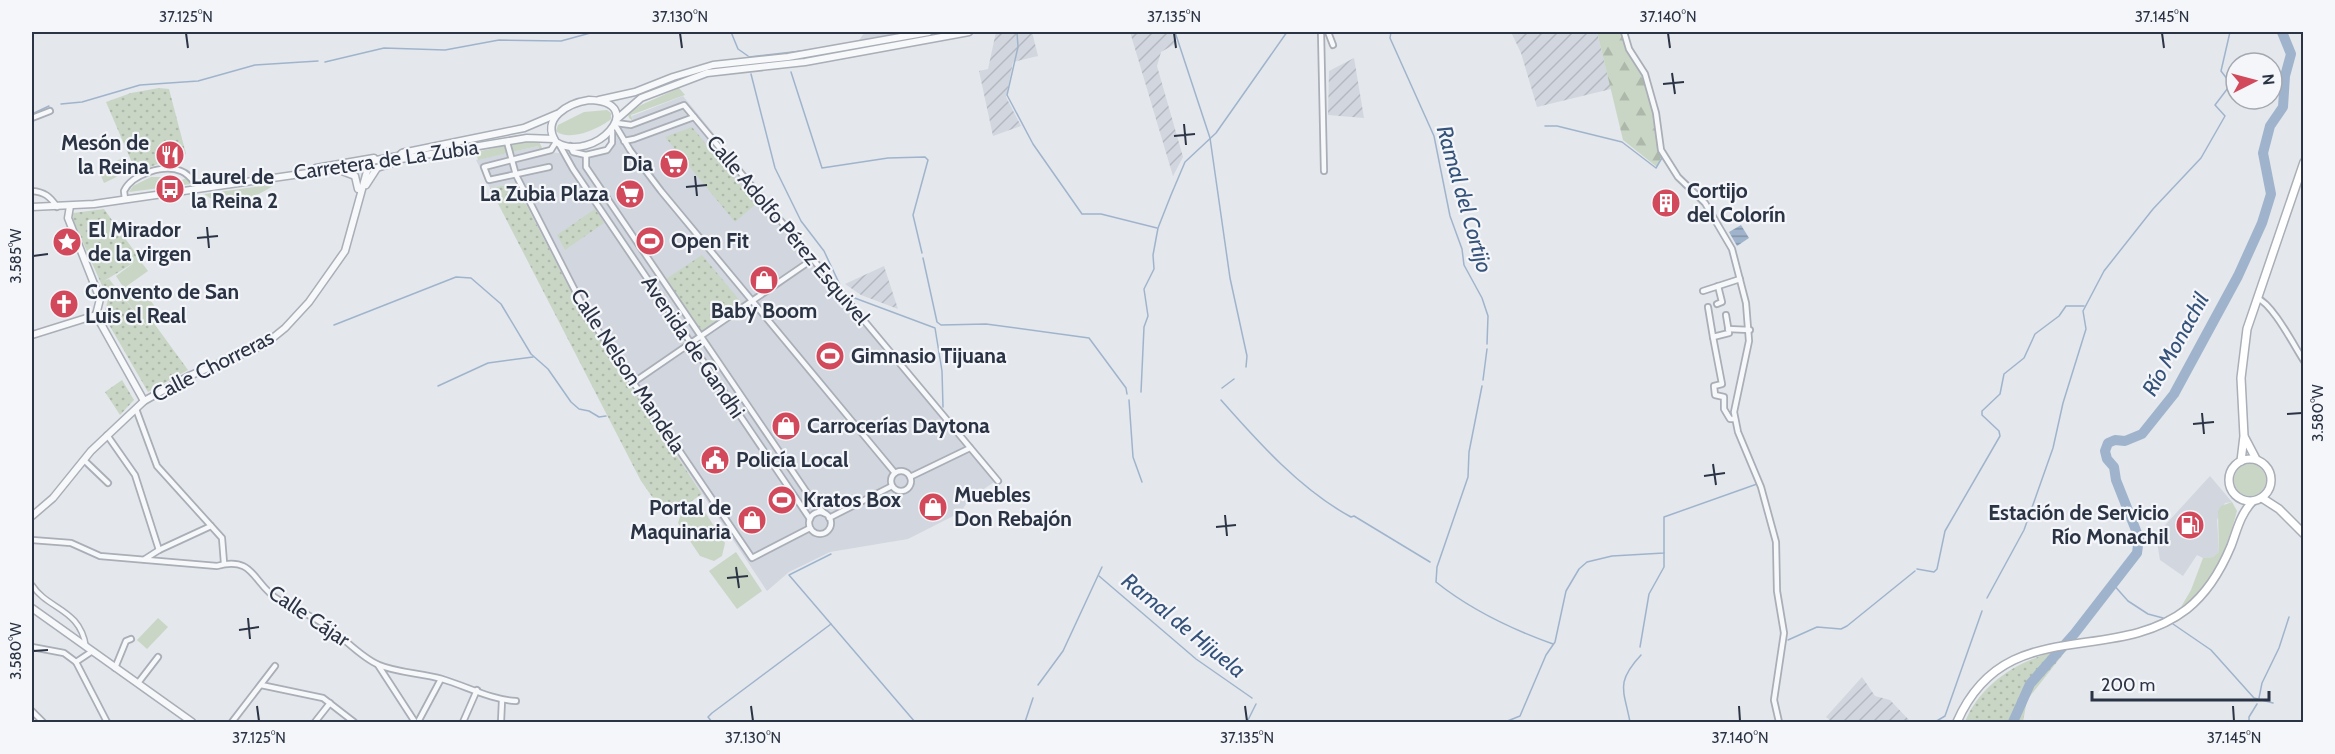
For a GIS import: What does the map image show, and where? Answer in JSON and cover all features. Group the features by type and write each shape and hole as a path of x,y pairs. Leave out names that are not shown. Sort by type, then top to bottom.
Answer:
{"main road":[{"path":"2252,502 2232,493 2229,481 2232,469 2241,460 2244,436 2241,394 2242,362 2247,329 2304,162"},
{"path":"2238,522 2252,502 2262,498 2268,492 2271,476 2268,469 2256,459 2244,436"},
{"path":"2241,460 2256,459"},
{"path":"2268,492 2279,509 2304,534"},
{"path":"1957,723 1972,697 1999,669 2032,651 2074,642 2132,635 2162,624 2186,610 2214,579 2231,546 2238,522 2239,498"},
{"path":"2262,498 2279,509"}],"street":[{"path":"549,167 489,180 484,167 551,150 556,142 552,125 557,114 580,102 635,92 713,65 788,57 929,32"},
{"path":"556,142 570,146 590,144 606,137 615,124 641,98 707,73 805,62 969,32"},
{"path":"1321,32 1324,171"},
{"path":"1328,32 1333,45"},
{"path":"1624,32 1629,49 1645,76 1656,113 1658,135 1664,156 1684,184 1705,203 1735,256 1750,330 1735,401 1735,418 1757,477 1776,542 1777,591 1784,633 1774,700 1779,723"},
{"path":"599,100 612,107 615,124 630,150 895,473"},
{"path":"615,124 631,125 684,105 694,117 624,141"},
{"path":"32,118 50,111"},
{"name":"Carretera de La Zubia","path":"283,175 405,155 524,128 557,114"},
{"name":"Calle Adolfo Pérez Esquivel","path":"694,117 998,481"},
{"path":"570,146 573,152 586,155 607,150 612,143 615,124"},
{"name":"Carretera de La Zubia","path":"283,175 333,170 398,156 537,137 556,142"},
{"name":"Calle Nelson Mandela","path":"507,142 516,175 587,314 752,558 810,528"},
{"name":"Avenida de Gandhi","path":"556,142 810,519"},
{"path":"359,199 364,192 367,180 376,168 405,155"},
{"name":"Avenida de Gandhi","path":"586,155 586,168 812,500 824,513"},
{"path":"359,199 369,164"},
{"path":"125,199 124,191 129,184 162,168 185,173 199,188"},
{"path":"333,170 355,176 359,199"},
{"path":"32,207 70,206 125,199 283,175"},
{"path":"32,191 42,192 51,198 57,207"},
{"name":"Calle Chorreras","path":"32,516 53,498 107,435 144,401 189,376 264,345 285,328 309,302 345,251 359,199"},
{"path":"70,206 68,218 100,299 96,315 144,401"},
{"path":"634,382 813,260"},
{"path":"1703,291 1740,279"},
{"path":"1717,304 1722,302 1718,286"},
{"path":"2257,298 2262,300 2276,318 2304,361"},
{"path":"1708,308 1722,384 1714,386 1715,395 1724,397 1725,413 1730,419 1735,418"},
{"path":"32,335 96,315"},
{"path":"1713,337 1727,334 1726,315"},
{"path":"1728,329 1750,330"},
{"path":"136,409 157,466 222,538 225,563"},
{"path":"107,435 135,475 159,550"},
{"path":"910,477 970,448"},
{"path":"84,460 108,483"},
{"path":"905,472 910,477 910,484 905,490 898,491 892,486 891,479 895,473 905,472"},
{"path":"830,518 892,486"},
{"path":"824,513 830,518 831,525 825,533 818,534 810,528 810,519 814,514 824,513"},
{"path":"145,560 159,550 211,526"},
{"name":"Calle Cájar","path":"32,540 71,543 100,556 217,566 225,563 242,564 249,568 262,585 278,599 299,608 378,665 441,679 504,700 516,701"},
{"path":"32,585 41,596 67,612 85,637 89,650"},
{"path":"32,608 192,723"},
{"path":"115,668 126,641 131,639"},
{"path":"32,647 64,653 76,662 107,723"},
{"path":"76,662 89,650"},
{"path":"138,683 158,657"},
{"path":"378,665 416,723 441,679"},
{"path":"232,723 275,666"},
{"path":"261,685 323,698 354,723"},
{"path":"463,723 477,690"},
{"path":"502,723 504,700"},
{"path":"315,723 330,703"},
{"path":"32,711 43,723"}],"shaded area":[{"path":"865,32 907,32 910,33 857,43"},
{"path":"996,32 1032,32 1038,56 1013,62 1006,97 1021,126 993,136 979,71 988,69"},
{"path":"1130,32 1172,32 1175,44 1161,52 1157,66 1183,157 1173,176"},
{"path":"1511,32 1597,32 1611,89 1537,107 1521,53"},
{"path":"1354,58 1364,118 1328,115 1329,71"},
{"path":"683,96 997,480 969,499 961,512 908,539 830,552 789,572 767,591 584,316 515,183 490,188 476,160 538,146 539,150 588,158 612,150 617,127 633,122 632,116"},
{"path":"884,266 898,309 861,295 845,284"},
{"name":"Estación de Servicio Río Monachil","path":"2210,476 2232,502 2225,503 2217,520 2219,552 2213,557 2203,558 2197,555 2183,576 2160,560 2156,535"},
{"path":"1862,677 1875,696 1890,700 1911,722 1832,722 1826,717"}],"green space":[{"path":"1597,32 1621,32 1625,48 1642,72 1655,113 1662,155 1657,167 1623,140"},
{"path":"159,88 169,89 186,154 136,172 106,102 131,93"},
{"path":"679,88 685,95 631,115 633,121 629,118 628,114 641,105"},
{"path":"607,110 611,113 611,119 592,130 576,135 556,131 558,125 584,112"},
{"path":"692,127 756,204 735,222 665,137"},
{"path":"528,141 539,141 542,148 539,150 538,146 478,160 476,152"},
{"path":"125,157 131,170 104,183 98,169"},
{"path":"151,177 172,177 180,181 186,178 191,184 129,192 133,186"},
{"path":"515,183 584,316 702,494 667,518 641,481 490,188"},
{"path":"276,184 240,201 222,202 204,194"},
{"path":"104,209 140,259 104,281 109,279 146,326 153,322 188,370 148,392 104,316 108,299 73,220 73,213"},
{"path":"595,209 604,223 565,250 557,235"},
{"path":"702,255 742,303 702,331 666,279"},
{"path":"139,259 148,271 124,288 116,276"},
{"path":"140,286 161,315 147,326 124,298"},
{"path":"122,380 134,400 120,415 105,392"},
{"path":"2250,464 2261,469 2266,480 2261,491 2250,496 2239,491 2234,480 2239,469"},
{"path":"2232,502 2237,511 2218,565 2203,589 2181,607 2191,590 2203,558 2213,557 2219,552 2218,511 2221,506"},
{"path":"695,505 703,509 725,543 722,556 714,561 700,556 678,523 683,508"},
{"path":"736,552 762,591 737,609 709,571"},
{"path":"158,618 168,627 147,649 137,640"},
{"path":"2068,648 2027,700 2023,722 1965,722 1982,694 2007,673 2036,657"}],"water":[{"path":"1741,225 1749,238 1737,246 1729,232"}],"waterway":[{"path":"325,62 384,48 445,50 499,40 561,41 594,32"},
{"path":"731,32 738,49 748,56"},
{"path":"1017,32 1018,47 1007,95 1033,144 1082,214 1101,214 1157,228"},
{"path":"1175,32 1210,138 1230,278 1247,356 1246,367"},
{"path":"1141,392 1144,327 1148,316 1144,289 1154,269 1153,255 1158,228 1171,195 1185,162 1216,133 1287,32"},
{"name":"Ramal del Cortijo","path":"1391,32 1390,38 1434,136 1450,216 1462,249 1464,265 1482,298 1488,316 1487,344"},
{"path":"1987,598 2024,530 2053,448 2063,403 2086,329 2083,311 2104,271 2153,209 2201,158 2225,116 2215,105 2231,84 2221,71 2230,32"},
{"name":"Río Monachil","path":"2013,722 2030,684 2075,633 2137,553 2139,538 2116,480 2114,467 2107,459 2105,451 2108,443 2115,440 2125,441 2142,434 2174,394 2238,276 2262,223 2271,194 2263,153 2270,126 2283,107 2285,76 2291,54 2282,32"},
{"path":"1624,38 1626,48"},
{"path":"845,44 852,43"},
{"path":"749,57 810,50"},
{"path":"61,104 82,102 140,85 198,81 255,65 318,61"},
{"path":"791,72 822,168 888,158 925,157 928,160 913,215 922,253"},
{"path":"751,74 775,168 801,221 824,251 840,285"},
{"path":"32,114 49,106"},
{"path":"1545,126 1557,126 1622,142 1656,168 1663,156"},
{"path":"923,258 937,322 941,325 986,324 1089,338 1126,388 1127,394"},
{"path":"334,325 456,277 471,278 501,304 531,354 548,369 571,402 579,409 589,411 599,417 606,416"},
{"path":"852,297 935,328 942,371 943,407"},
{"path":"1917,569 1934,572 1937,569 1945,531 2000,436 1999,431 1982,415 1982,411 2000,394 2004,374 2024,358 2035,334 2059,316 2066,306 2084,306"},
{"path":"1483,380 1487,349"},
{"path":"438,386 488,363 533,357"},
{"path":"1222,388 1234,379"},
{"path":"1482,386 1469,452 1468,477 1437,567 1436,582 1492,618 1553,644"},
{"path":"1129,400 1133,457 1142,482"},
{"path":"1221,400 1266,449 1315,493 1351,517 1354,516 1430,562"},
{"path":"1505,722 1520,716 1546,655 1555,642 1566,591 1579,569 1587,562 1612,556 1664,553 1664,517 1757,484"},
{"path":"1640,647 1649,594 1664,567 1664,553"},
{"path":"831,554 789,575 915,722"},
{"path":"1038,685 1063,651 1102,567"},
{"path":"1788,640 1817,627 1841,629 1847,626 1915,571"},
{"name":"Ramal de Hijuela","path":"1099,576 1196,659 1252,698"},
{"path":"2112,583 2128,601 2148,614 2163,618"},
{"path":"1935,722 1945,716 1982,611"},
{"path":"2259,698 2262,683 2279,648 2289,617"},
{"path":"712,722 708,717 712,713 831,624"},
{"path":"2173,624 2211,650 2254,698 2273,703"},
{"path":"1630,722 1624,694 1625,680 1627,673 1641,655"},
{"path":"1025,722 1033,698"},
{"path":"1247,722 1256,704"},
{"path":"2249,722 2249,717 2257,704"}],"place":[{"name":"Mesón de la Reina","path":"170,155"},
{"name":"Dia","path":"674,164"},
{"name":"Laurel de la Reina 2","path":"170,189"},
{"name":"La Zubia Plaza","path":"630,194"},
{"name":"Cortijo del Colorín","path":"1666,203"},
{"name":"Open Fit","path":"650,241"},
{"name":"El Mirador de la virgen","path":"67,242"},
{"name":"Baby Boom","path":"764,280"},
{"name":"Convento de San Luis el Real","path":"64,304"},
{"name":"Gimnasio Tijuana","path":"830,356"},
{"name":"Carrocerías Daytona","path":"786,426"},
{"name":"Policía Local","path":"715,460"},
{"name":"Kratos Box","path":"782,500"},
{"name":"Muebles Don Rebajón","path":"933,507"},
{"name":"Portal de Maquinaria","path":"752,520"},
{"name":"Estación de Servicio Río Monachil","path":"2190,525"}]}
